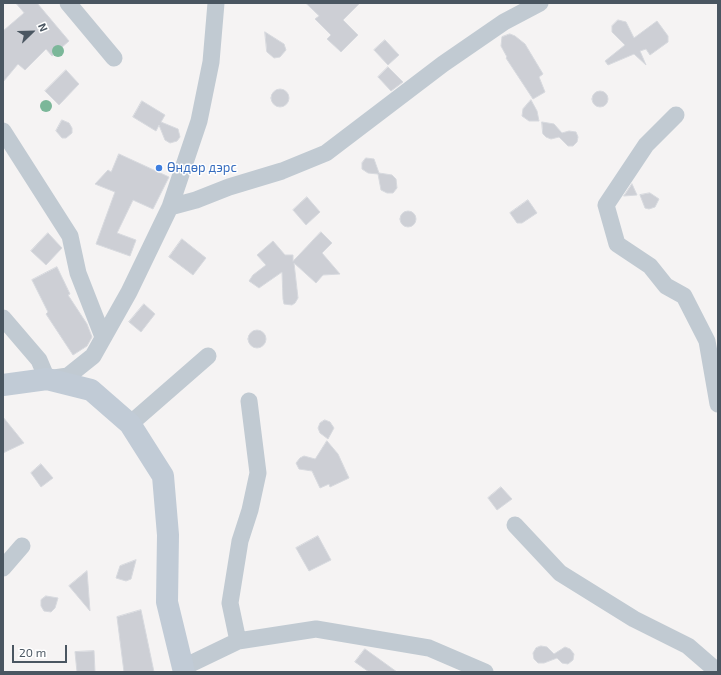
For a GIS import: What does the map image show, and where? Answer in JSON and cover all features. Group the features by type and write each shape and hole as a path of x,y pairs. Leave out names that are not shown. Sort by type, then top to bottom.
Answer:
{"main road":[{"path":"3,385 47,379 91,390 130,424 163,476 168,535 167,602 183,670"}],"street":[{"path":"68,3 114,58"},
{"path":"3,318 39,360 47,379 68,376 93,356 129,292 170,207 199,121 211,62 216,3"},
{"path":"170,207 196,200 229,186 282,171 326,153 443,64 504,22 540,3"},
{"path":"676,115 646,145 606,205 618,244 650,266 666,286 684,296 707,341 718,404"},
{"path":"3,130 70,236 78,273 104,337"},
{"path":"130,424 208,356"},
{"path":"238,641 230,603 240,541 250,510 258,473 249,401"},
{"path":"514,525 560,573 634,619 688,646 718,672"},
{"path":"3,568 22,546"},
{"path":"183,670 238,641 316,629 429,648 485,672"},
{"path":"429,648 460,672"}],"building":[{"path":"16,3 37,3 69,41 52,56 46,49 25,70 18,64 3,82 3,31 24,13"},
{"path":"306,3 360,3 343,20 358,35 341,52 327,39 331,35 315,19 319,16"},
{"path":"618,20 626,22 634,38 657,21 668,36 668,42 650,55 646,49 640,51 646,65 634,54 608,65 605,61 625,45 612,32 612,26"},
{"path":"265,32 284,44 286,50 280,57 274,58 267,52"},
{"path":"510,34 525,44 543,74 539,77 545,92 533,99 506,58 507,57 501,46 502,37"},
{"path":"385,40 399,55 388,65 374,50"},
{"path":"388,67 403,82 391,91 378,77"},
{"path":"66,70 79,84 59,105 45,91"},
{"path":"280,89 286,92 289,98 286,104 280,107 274,104 271,98 274,92"},
{"path":"600,91 606,93 608,99 606,105 600,107 594,105 592,99 594,93"},
{"path":"531,100 537,111 539,121 529,121 522,116 523,109"},
{"path":"142,101 165,115 161,122 178,129 180,137 177,141 170,143 165,140 159,125 156,131 133,117"},
{"path":"62,120 69,123 72,128 72,133 66,138 62,138 56,131"},
{"path":"542,122 554,124 562,133 569,131 576,132 578,137 577,142 573,146 568,146 559,137 551,139 546,137 543,134"},
{"path":"119,154 169,177 153,209 133,200 117,233 136,240 130,256 96,244 115,192 95,184 108,170 111,172"},
{"path":"366,158 374,159 379,173 392,175 396,179 397,188 393,193 387,193 381,190 378,174 368,173 362,169 362,163"},
{"path":"632,184 637,195 624,196"},
{"path":"650,193 659,199 655,207 649,209 645,208 640,195"},
{"path":"307,197 320,212 306,225 293,210"},
{"path":"528,200 537,213 522,223 517,223 510,213"},
{"path":"408,211 414,213 416,219 414,225 408,227 402,225 400,219 402,213"},
{"path":"321,232 332,243 322,253 340,274 323,275 316,283 294,263 298,298 292,305 284,304 282,272 259,288 249,281 253,275 266,265 257,255 273,241 285,255 293,255 293,261"},
{"path":"48,233 62,248 46,265 31,251"},
{"path":"182,239 206,258 193,275 169,257"},
{"path":"57,267 70,294 68,295 87,324 92,337 87,346 73,355 46,314 48,312 32,280"},
{"path":"144,304 155,314 141,332 129,322"},
{"path":"257,330 263,333 266,339 263,345 257,348 251,345 248,339 251,333"},
{"path":"3,417 24,443 3,453"},
{"path":"325,420 330,422 334,428 328,439 320,433 318,428 320,423"},
{"path":"327,441 338,454 349,478 330,487 329,484 320,488 312,471 299,469 296,463 304,456 315,459"},
{"path":"41,464 53,478 41,487 31,473"},
{"path":"501,487 512,499 497,510 488,498"},
{"path":"318,536 331,560 309,571 296,548"},
{"path":"136,560 131,579 126,581 116,578 120,566"},
{"path":"87,571 90,611 69,586"},
{"path":"46,596 58,598 55,608 51,612 44,611 41,606 41,600"},
{"path":"141,610 154,672 124,672 117,617"},
{"path":"541,646 547,647 554,654 565,647 570,649 574,654 573,660 568,664 562,663 557,658 544,663 538,663 534,659 533,653 536,648"},
{"path":"365,649 397,672 369,672 355,662"},
{"path":"94,651 95,672 77,672 75,652"}],"place":[{"name":"Өндөр дэрс","path":"159,168"}]}
